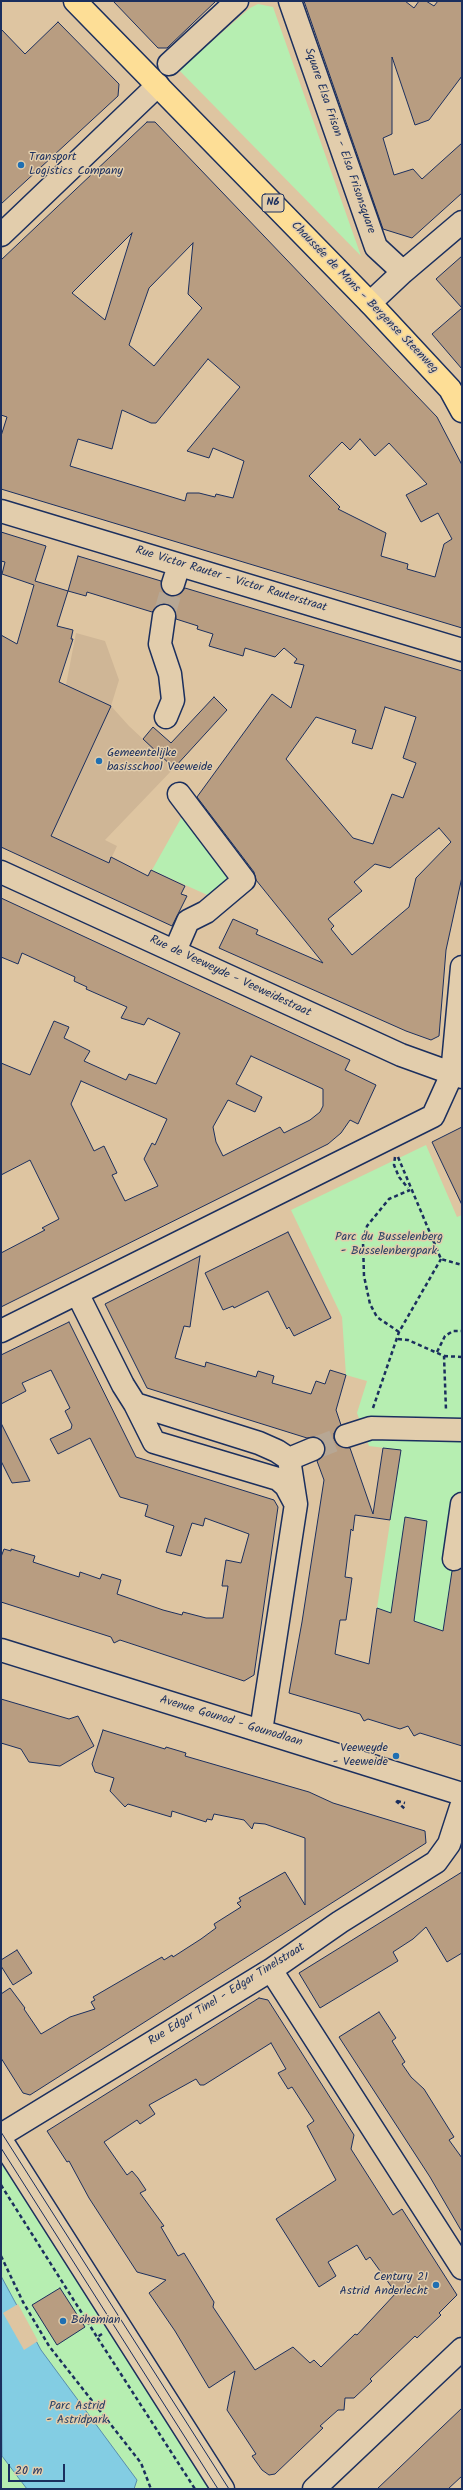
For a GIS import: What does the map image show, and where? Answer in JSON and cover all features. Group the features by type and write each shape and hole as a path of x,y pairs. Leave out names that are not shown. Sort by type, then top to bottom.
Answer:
{"main road":[{"name":"Chaussée de Mons - Bergense Steenweg","path":"75,1 370,303 450,388 462,411"}],"street":[{"path":"169,64 237,1"},
{"name":"Square Elsa Frison - Elsa Frisonsquare","path":"290,1 376,247 403,272"},
{"path":"1,236 158,85"},
{"path":"370,303 403,272 462,222"},
{"name":"Rue Victor Rauter - Victor Rauterstraat","path":"1,511 176,574 462,650"},
{"path":"164,616 160,644 170,674 173,700 166,717"},
{"path":"175,951 188,921 206,912 244,880 179,794"},
{"name":"Rue de Veeweyde - Veeweidestraat","path":"1,872 401,1055 457,1075"},
{"path":"1,1331 433,1116 457,1075 462,967"},
{"path":"77,1293 123,1385 135,1404 154,1442 278,1479 286,1486 296,1504"},
{"path":"135,1404 258,1442 277,1451 289,1459 296,1504 261,1731"},
{"path":"346,1436 371,1428 454,1430"},
{"path":"289,1459 313,1449"},
{"path":"454,1559 462,1504"},
{"name":"Avenue Gounod - Gounodlaan","path":"1,1650 462,1794"},
{"name":"Rue Edgar Tinel - Edgar Tinelstraat","path":"1,2135 271,1970 340,1922 436,1862 449,1844 462,1804"},
{"path":"271,1970 462,2268"},
{"path":"1,2140 223,2489"},
{"path":"314,2489 462,2349"}],"path":[{"path":"410,1190 399,1177 394,1165 396,1154 440,1259"},
{"path":"399,1332 377,1317 370,1304 364,1276 363,1242 367,1226 389,1199 410,1190"},
{"path":"440,1259 462,1265"},
{"path":"371,1428 369,1418 379,1385 398,1339 399,1332 440,1259"},
{"path":"437,1352 445,1336 453,1331 462,1331"},
{"path":"398,1339 437,1352 444,1356 462,1357"},
{"path":"444,1356 454,1430"},
{"path":"396,1801 407,1798"},
{"path":"396,1801 404,1804"},
{"path":"396,1801 406,1809"},
{"path":"1,2185 195,2489"},
{"path":"1,2256 23,2302 49,2346 141,2463 150,2489"},
{"path":"97,2337 102,2334"}],"shaded area":[{"name":"Gemeentelijke basisschool Veeweide","path":"76,633 105,641 119,680 111,706 129,726 174,768 105,840 117,846 96,891 14,798 66,685"}],"green space":[{"path":"258,4 273,7 361,256 179,70 250,8"},
{"path":"184,813 237,878 214,898 152,870"},
{"name":"Parc du Busselenberg - Busselenbergpark","path":"426,1145 457,1217 462,1215 462,1638 377,1608 401,1450 369,1446 357,1413 367,1381 346,1375 342,1317 291,1210"},
{"name":"Parc Astrid - Astridpark","path":"1,2156 213,2489 1,2489"}],"water":[{"path":"1,2276 41,2350 137,2480 134,2489 27,2489 2,2456"}],"pier":[{"path":"18,2304 38,2341 24,2350 3,2313"}],"building":[{"path":"113,1 216,1 167,48 158,48"},
{"path":"304,1 405,1 414,8 419,1 426,1 434,6 438,1 462,1 462,76 429,120 415,125 392,57 392,134 383,138 394,175 413,169 422,179 462,143 462,193 412,238 383,229"},
{"path":"58,22 119,84 118,96 1,204 1,29 25,54"},
{"path":"147,122 155,122 437,417 462,465 462,628 1,489 1,436 7,417 1,415 1,260","holes":["132,233 105,320 72,293","193,243 188,294 202,308 154,366 129,345 149,288","208,359 240,387 187,451 209,458 213,448 244,461 233,498 216,494 215,497 199,493 187,493 185,501 70,466 78,439 112,449 122,410 151,423 156,423","360,439 375,456 389,443 427,484 406,495 421,522 438,513 452,539 444,544 435,577 407,569 408,564 381,556 386,533 338,509 340,507 309,476 342,442 350,450"]},
{"path":"462,256 462,308 436,279"},
{"path":"462,308 462,369 432,334"},
{"path":"1,532 46,546 35,581 68,591 57,626 73,630 71,639 73,639 59,682 111,706 51,836 109,863 111,857 148,876 151,870 185,886 181,894 187,896 172,926 1,847 1,635 17,644 34,585 2,574 5,562 1,561"},
{"path":"78,556 161,581 164,592 170,596 181,593 185,588 462,671 462,877 446,950 439,1036 431,1040 406,1031 219,948 233,919 258,930 256,934 323,963 256,880 254,872 197,797 272,694 291,708 304,665 294,663 297,659 284,648 275,657 245,648 243,656 209,646 213,634 197,629 198,626 176,619 175,611 166,604 159,605 152,612 87,592 86,596 68,591","holes":["385,707 416,717 403,758 416,763 403,798 392,794 373,844 353,838 286,759 316,717 356,730 352,743 372,749","439,828 451,842 416,878 409,907 352,955 331,929 334,926 328,919 362,891 354,882 375,864 390,868"]},
{"path":"214,697 227,710 174,768 143,739 153,727 171,743"},
{"path":"1,898 350,1060 345,1070 376,1085 358,1124 350,1120 341,1133 328,1144 1,1307 1,1253 45,1230 42,1228 59,1219 30,1160 1,1175 1,1063 30,1075 54,1021 69,1027 64,1038 90,1051 84,1061 126,1080 129,1074 156,1084 180,1033 148,1018 144,1025 121,1018 127,1007 86,989 87,987 74,981 75,977 22,953 18,964 1,957","holes":["251,1056 323,1089 323,1106 320,1112 310,1120 284,1133 280,1127 223,1156 216,1142 213,1127 228,1100 255,1112 262,1097 236,1084","81,1081 167,1119 155,1145 152,1143 144,1159 158,1186 125,1201 112,1175 117,1173 104,1146 94,1151 71,1104"]},
{"path":"462,1127 462,1205 432,1142"},
{"path":"288,1232 331,1318 294,1336 289,1327 287,1329 268,1291 234,1308 233,1306 223,1310 205,1273"},
{"path":"200,1256 190,1327 184,1326 175,1358 205,1367 206,1362 256,1377 258,1371 274,1376 272,1383 311,1394 316,1381 325,1384 330,1370 346,1375 336,1410 341,1425 334,1433 334,1439 338,1445 350,1448 373,1514 383,1448 401,1450 390,1520 355,1515 353,1531 351,1529 345,1577 352,1578 346,1620 340,1620 335,1654 369,1664 377,1608 391,1613 405,1517 427,1521 414,1621 443,1631 452,1571 462,1568 462,1746 420,1733 414,1736 408,1726 400,1729 368,1719 364,1721 360,1714 289,1693 302,1622 324,1480 317,1461 323,1456 324,1444 315,1437 307,1438 147,1388 105,1304"},
{"path":"69,1322 136,1457 274,1500 278,1507 254,1675 244,1681 120,1640 114,1643 111,1637 1,1602 1,1557 4,1549 11,1551 11,1549 35,1556 33,1562 79,1577 80,1572 100,1579 102,1574 121,1580 117,1594 163,1610 182,1615 183,1612 206,1618 223,1618 228,1586 222,1586 226,1560 241,1563 249,1534 205,1518 203,1526 192,1523 181,1556 166,1552 174,1526 145,1516 148,1505 120,1497 90,1438 58,1454 50,1439 71,1429 72,1425 65,1411 70,1408 51,1370 22,1383 26,1391 1,1404 1,1355"},
{"path":"1,1423 30,1481 12,1483 1,1461"},
{"path":"1,1699 69,1719 78,1716 94,1746 60,1766 29,1762 21,1749 1,1743"},
{"path":"103,1730 165,1749 166,1747 186,1753 185,1756 309,1792 333,1803 425,1831 426,1843 30,2095 23,2093 1,2058 1,1994 10,1988 25,2008 24,2009 41,2034 70,2017 95,2009 91,2002 95,2000 93,1997 162,1957 164,1960 172,1955 173,1957 201,1939 216,1928 214,1924 241,1907 237,1903 241,1901 239,1898 285,1872 305,1905 305,1838 265,1824 254,1823 252,1829 244,1820 214,1814 212,1820 207,1819 206,1822 172,1811 171,1817 128,1804 125,1807 110,1791 114,1778 95,1772 92,1764"},
{"path":"462,1872 462,1953 447,1962 426,1927 413,1939 393,1952 398,1961 320,2008 299,1973"},
{"path":"17,1950 32,1973 13,1985 1,1966 1,1960"},
{"path":"259,1998 268,2000 354,2135 351,2149 393,2215 402,2209 457,2295 439,2313 441,2315 417,2338 415,2336 370,2379 372,2381 354,2398 345,2398 344,2410 338,2410 320,2426 323,2428 275,2474 269,2475 262,2470 252,2456 256,2454 227,2410 235,2371 209,2388 175,2331 149,2293 166,2280 137,2272 89,2198 69,2161 67,2162 47,2131","holes":["271,2043 286,2069 278,2073 288,2089 292,2087 314,2121 307,2126 336,2180 276,2219 319,2287 336,2276 328,2262 357,2245 366,2260 370,2257 396,2293 357,2335 355,2334 321,2367 314,2360 310,2363 293,2347 255,2370 213,2307 214,2302 184,2253 178,2256 161,2227 164,2226 140,2193 146,2190 132,2171 127,2175 104,2142 137,2120 140,2124 155,2114 149,2105 196,2079 200,2085 204,2085"]},
{"path":"379,2012 396,2038 392,2041 405,2062 402,2064 411,2077 424,2089 454,2137 449,2140 462,2158 462,2232 430,2177 339,2037"},
{"path":"60,2288 85,2327 57,2345 32,2305"},
{"path":"462,2408 462,2476 448,2489 377,2489"}],"tunnel":[{"path":"164,616 173,584"},
{"path":"313,1449 346,1436"}],"tram line":[{"path":"1,2132 229,2489"},
{"path":"1,2148 218,2489"}],"place":[{"name":"Transport Logistics Company","path":"21,165"},
{"name":"Gemeentelijke basisschool Veeweide","path":"99,761"},
{"name":"Veeweyde - Veeweide","path":"396,1756"},
{"name":"Century 21 Astrid Anderlecht","path":"436,2285"},
{"name":"Bohemian","path":"63,2321"}]}
